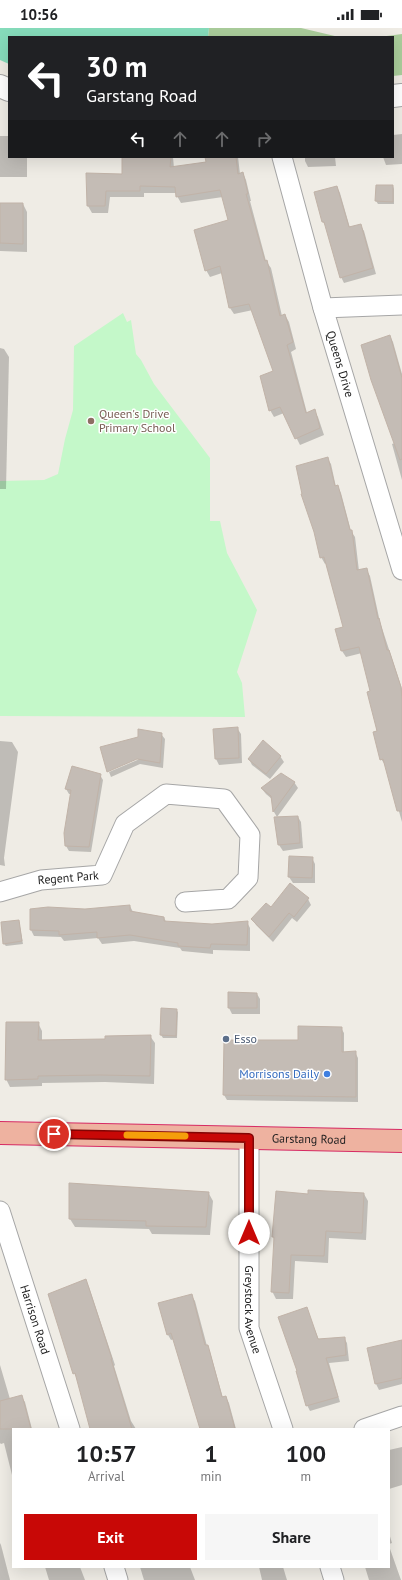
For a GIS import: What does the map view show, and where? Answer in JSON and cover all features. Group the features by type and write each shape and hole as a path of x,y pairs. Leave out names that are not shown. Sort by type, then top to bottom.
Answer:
{"highway":[{"name":"Garstang Road","path":"0,1133 402,1141"}],"street":[{"name":"Queens Drive","path":"282,158 323,308 400,559"},
{"path":"323,308 402,305"},
{"name":"Regent Park","path":"0,892 41,880 102,875 125,824 166,794 224,799 250,835 248,878 228,899 185,902"},
{"name":"Greystock Avenue","path":"249,1138 249,1328 283,1428"},
{"name":"Harrison Road","path":"0,1211 70,1428"},
{"path":"367,1428 402,1416"},
{"path":"114,1568 118,1580"},
{"path":"330,1568 334,1580"}],"green space":[{"path":"0,28 209,28 208,36 8,36 8,64 0,60"},
{"path":"209,28 301,28 335,36 208,36"},
{"path":"402,34 402,75 394,76 394,36 387,36"},
{"name":"Queen's Drive Primary School","path":"123,313 127,322 131,320 136,354 141,360 154,384 210,458 210,521 220,521 227,553 257,610 237,672 242,683 245,717 0,716 0,481 44,480 58,474 73,410 74,346"}],"building":[{"path":"122,158 171,158 170,167 206,162 205,158 236,158 238,174 243,172 248,194 246,194 265,261 267,260 280,316 285,314 293,342 287,345 306,413 315,409 320,428 295,439 280,407 269,411 260,376 273,371 249,304 229,308 220,266 205,271 194,230 228,220 220,190 176,197 175,187 140,186 140,191 106,191 105,206 87,206 86,173 122,174"},
{"path":"376,185 393,185 393,202 375,201"},
{"path":"337,186 349,227 361,224 373,268 340,278 314,192"},
{"path":"0,203 23,203 23,244 0,243"},
{"path":"390,335 402,378 402,459 400,460 371,380 361,345"},
{"path":"328,457 335,486 338,485 350,530 352,530 357,570 367,568 378,619 379,618 387,650 389,650 401,687 402,811 397,811 383,759 380,760 373,732 377,731 367,692 370,691 359,647 341,651 335,629 343,627 324,557 320,558 314,532 301,494 296,466"},
{"path":"238,727 239,758 215,759 213,729"},
{"path":"138,729 162,733 160,763 137,759 107,772 100,747 138,737"},
{"path":"263,740 281,756 266,774 248,759"},
{"path":"72,766 101,774 89,847 65,846 64,833 71,790 65,789"},
{"path":"281,773 295,782 273,812 271,796 261,788"},
{"path":"298,816 300,843 278,845 274,817"},
{"path":"289,856 313,857 312,878 288,877"},
{"path":"290,883 309,898 294,917 289,913 269,937 251,919 266,903 271,907"},
{"path":"130,905 130,911 164,917 164,921 212,924 248,921 247,945 211,944 210,948 178,946 178,943 130,935 97,938 97,932 59,935 59,931 30,930 30,909 48,907 85,909"},
{"path":"19,920 22,941 3,944 1,922"},
{"path":"228,992 257,993 257,1008 228,1008"},
{"path":"161,1008 177,1009 176,1036 160,1035"},
{"path":"6,1022 39,1022 38,1040 105,1039 105,1036 151,1035 150,1076 38,1076 38,1079 5,1080"},
{"path":"298,1026 342,1027 342,1052 356,1051 356,1097 223,1095 224,1040 298,1040"},
{"path":"69,1183 209,1192 206,1227 146,1226 146,1221 69,1219"},
{"path":"308,1190 364,1193 362,1233 326,1231 324,1256 291,1255 289,1293 271,1292 274,1237 272,1237 276,1191 308,1194"},
{"path":"86,1279 112,1359 132,1428 90,1428 75,1373 73,1374 48,1294"},
{"path":"192,1294 205,1345 208,1345 222,1397 226,1396 235,1428 200,1428 171,1333 167,1335 158,1303"},
{"path":"307,1307 318,1339 345,1337 346,1355 326,1358 338,1397 306,1406 297,1371 278,1317"},
{"path":"402,1340 402,1378 375,1384 367,1348"},
{"path":"22,1395 31,1428 0,1429 0,1401"}],"slow traffic":[{"path":"127,1135 185,1136"}],"place":[{"name":"Queen's Drive Primary School","path":"91,421"},
{"name":"Esso","path":"226,1039"},
{"name":"Morrisons Daily","path":"327,1074"}],"route":[{"path":"54,1134 249,1138 249,1233"}]}
